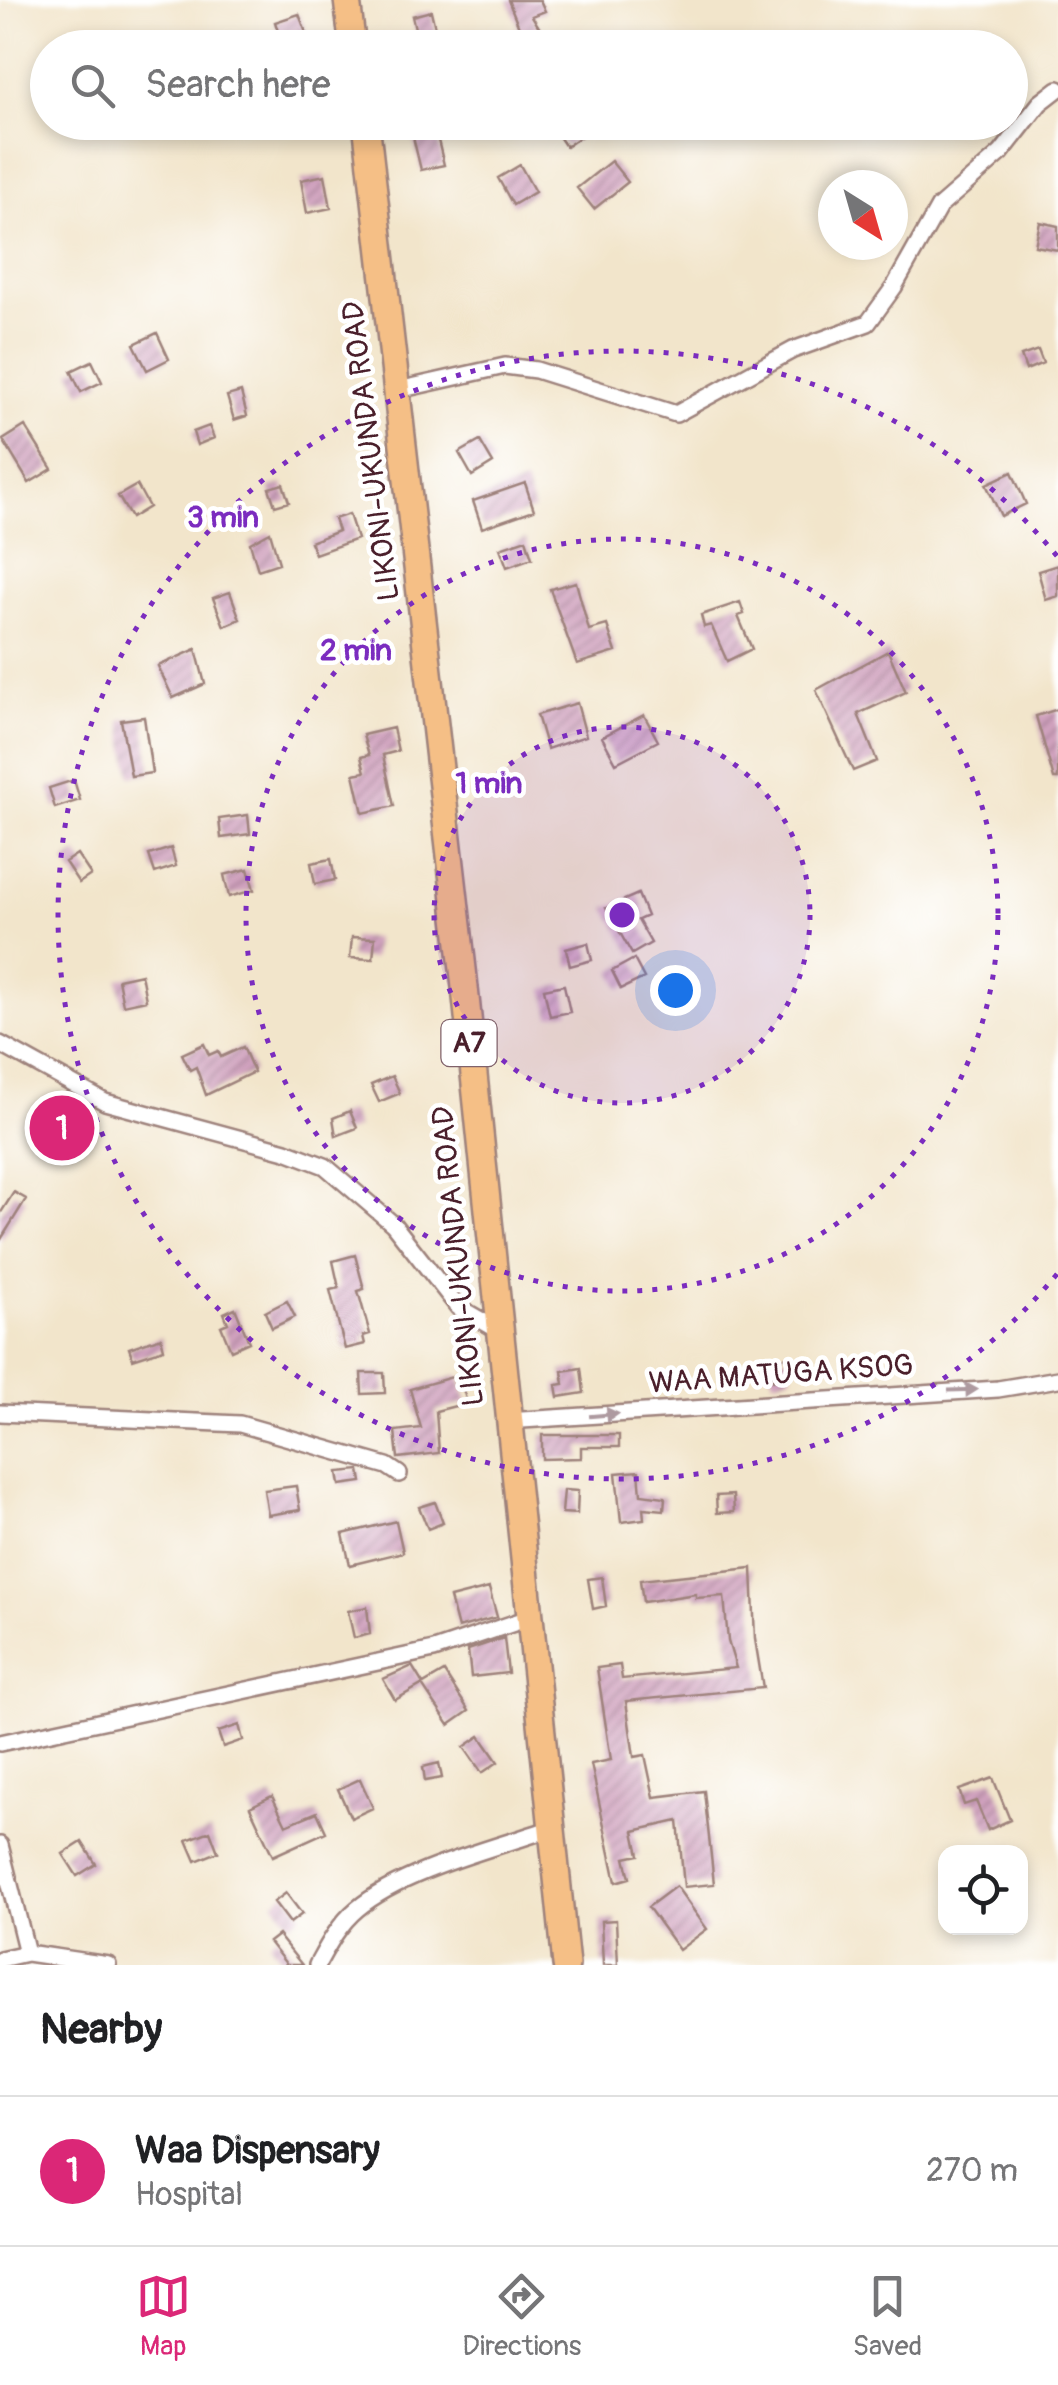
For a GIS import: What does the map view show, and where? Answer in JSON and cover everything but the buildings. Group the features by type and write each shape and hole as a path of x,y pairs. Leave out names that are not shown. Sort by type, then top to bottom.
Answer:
{"highway":[{"path":"347,0 351,30"},
{"name":"LIKONI-UKUNDA ROAD","path":"368,140 566,1965"}],"street":[{"path":"1028,119 1058,89"},
{"path":"398,390 505,366 536,370 676,414 793,350 868,323 894,287 939,207 1011,140"},
{"path":"0,1044 105,1102 286,1151 325,1166 392,1224 458,1308 498,1330"},
{"name":"WAA MATUGA KSOG","path":"507,1421 998,1388 1058,1379"},
{"path":"0,1413 240,1424 387,1466 399,1474"},
{"path":"0,1743 401,1658 529,1618"},
{"path":"316,1965 332,1938 357,1910 383,1892 550,1829"},
{"path":"0,1845 27,1953"},
{"path":"0,1960 27,1953 108,1965"}],"place":[{"name":"Waa Dispensary","path":"62,1128"}]}
